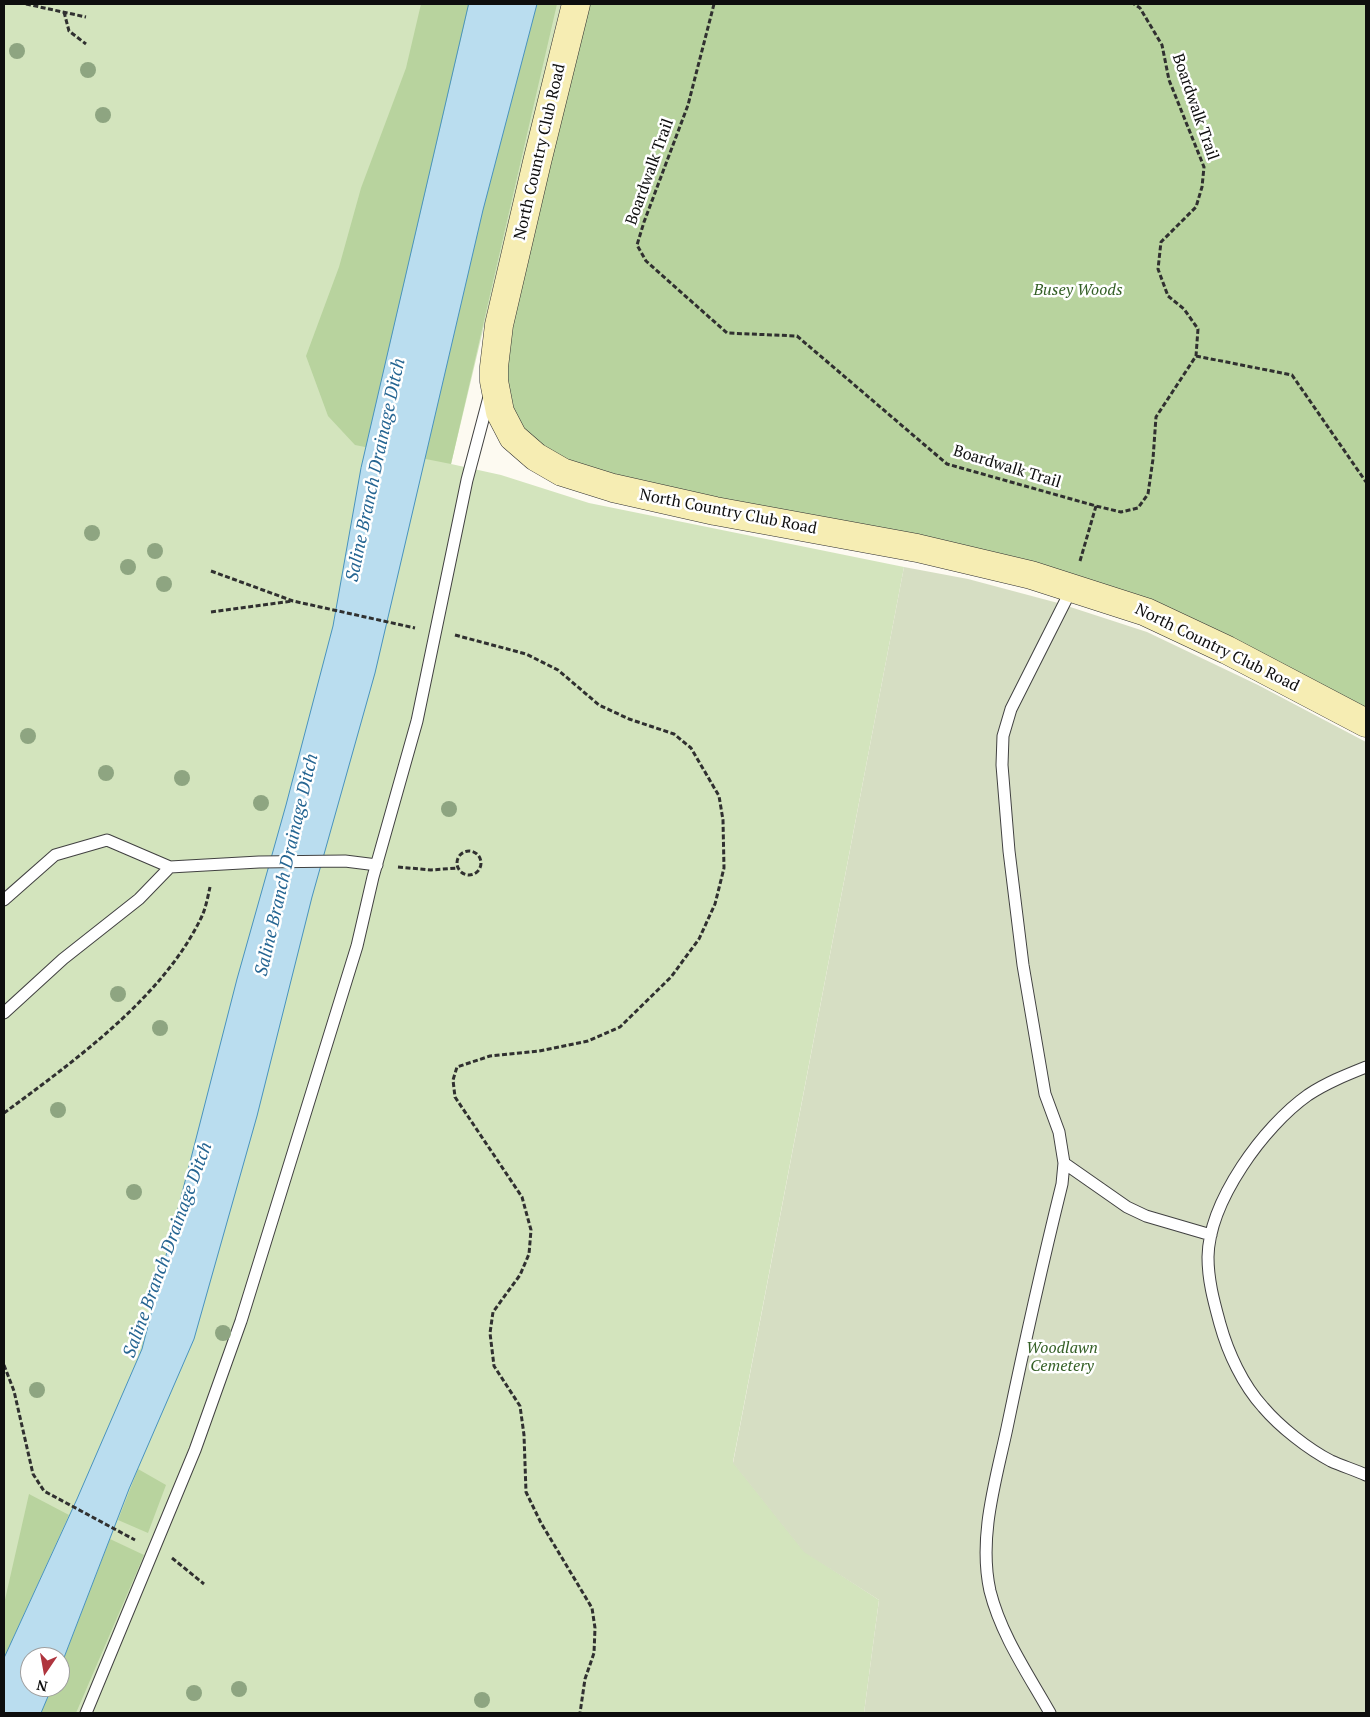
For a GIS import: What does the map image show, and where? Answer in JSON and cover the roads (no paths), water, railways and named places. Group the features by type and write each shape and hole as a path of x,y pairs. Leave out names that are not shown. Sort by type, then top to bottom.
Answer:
{"street":[{"name":"North Country Club Road","path":"576,4 499,325 494,367 494,381 500,412 513,437 536,458 562,472 614,488 715,511 917,548 1031,575 1072,588 1146,612 1227,650 1366,723"}],"lane":[{"path":"86,1713 195,1450 241,1321 357,946 377,865 417,721 467,480 494,381"},
{"path":"1050,1713 1000,1624 990,1590 985,1552 989,1516 1028,1325 1062,1184 1064,1163 1059,1132 1045,1094 1023,965 1009,851 1002,736 1011,710 1072,588"},
{"path":"4,900 55,855 107,840 170,867 259,862 346,861 377,865"},
{"path":"4,1013 63,959 139,899 170,867"},
{"path":"1366,1067 1339,1078 1309,1094 1282,1116 1255,1146 1226,1193 1211,1235 1208,1257 1210,1288 1224,1337 1243,1379 1262,1407 1286,1430 1331,1460 1366,1475"},
{"path":"1064,1163 1127,1207 1146,1216 1211,1235"}],"water":[{"name":"Saline Branch Drainage Ditch","path":"469,4 537,4 483,210 375,673 312,897 257,1116 194,1339 129,1489 68,1647 20,1647 20,1697 48,1697 41,1713 4,1713 4,1658 77,1499 142,1349 237,979 286,805 333,626 361,468"}],"park label":[{"name":"Busey Woods","path":"1078,290"},
{"name":"Woodlawn Cemetery","path":"1062,1357"}]}
